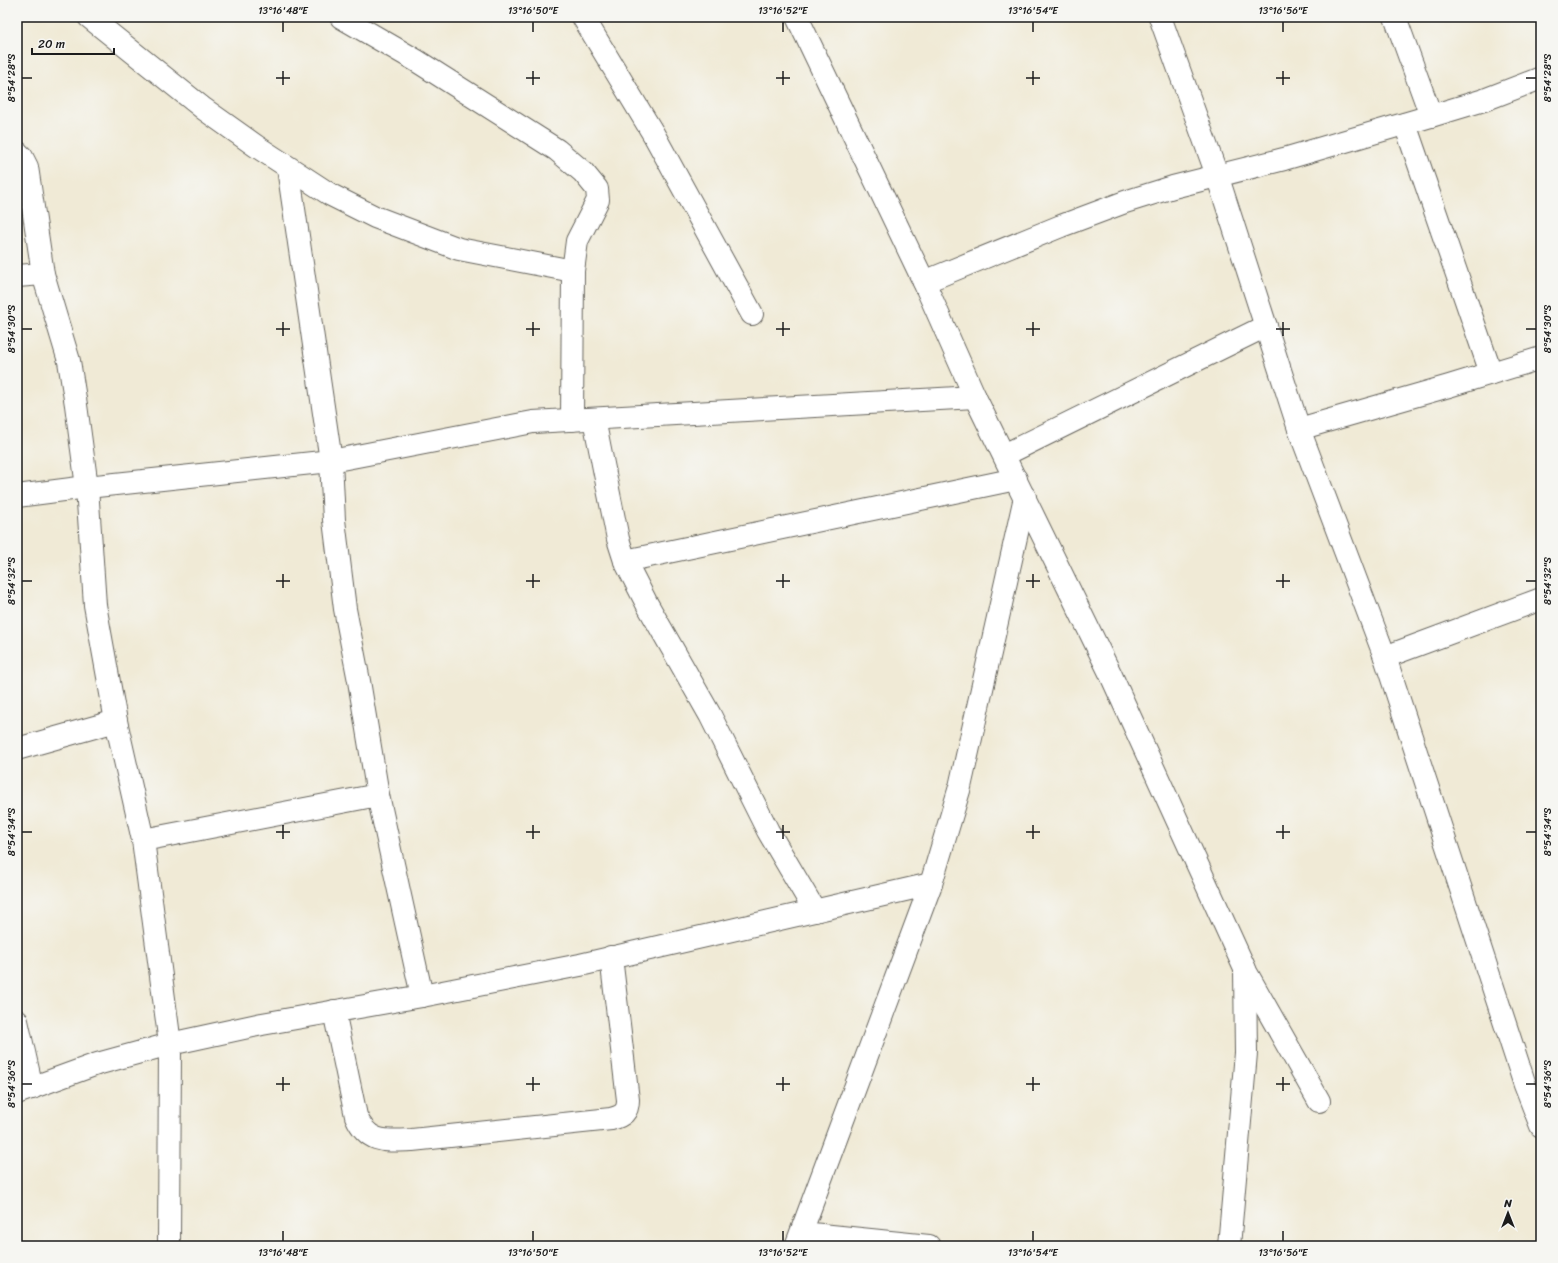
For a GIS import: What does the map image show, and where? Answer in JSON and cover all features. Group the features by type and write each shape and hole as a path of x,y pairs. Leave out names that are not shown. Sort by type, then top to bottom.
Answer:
{"street":[{"path":"89,17 204,109 288,168 331,195 375,217 459,249 572,271"},
{"path":"341,17 417,61 557,150 583,172 594,185 598,195 595,206 578,241 572,271 572,420"},
{"path":"583,17 654,135 752,314"},
{"path":"797,17 924,282 975,397 1110,673 1245,969 1319,1101"},
{"path":"1160,17 1217,175 1299,429 1385,657 1533,1083 1541,1126"},
{"path":"1395,17 1431,116"},
{"path":"924,282 1061,226 1125,202 1173,187 1284,159 1405,124 1484,100 1541,78"},
{"path":"1405,124 1491,373"},
{"path":"17,152 27,167 29,175 32,206 43,274 69,361 87,487 95,605 116,721 144,840 170,1044 169,1246"},
{"path":"288,168 331,461 334,520 345,609 359,681 378,795 422,996"},
{"path":"17,276 43,274"},
{"path":"1004,455 1266,326"},
{"path":"1299,429 1541,358"},
{"path":"17,496 331,461 533,422 975,397"},
{"path":"594,419 618,539 625,561 647,604 710,715 768,831 815,911"},
{"path":"625,561 1020,488"},
{"path":"929,1246 799,1239 931,884 960,787 1020,488"},
{"path":"1385,657 1541,599"},
{"path":"17,749 116,721"},
{"path":"144,840 378,795"},
{"path":"17,1021 25,1090 97,1064 170,1044 262,1024 422,996 580,965 931,884"},
{"path":"334,1011 356,1116 360,1126 367,1134 377,1139 387,1141 412,1140 611,1120 625,1114 628,1108 628,1100 611,957"},
{"path":"1229,1246 1246,1053 1245,969"}]}
